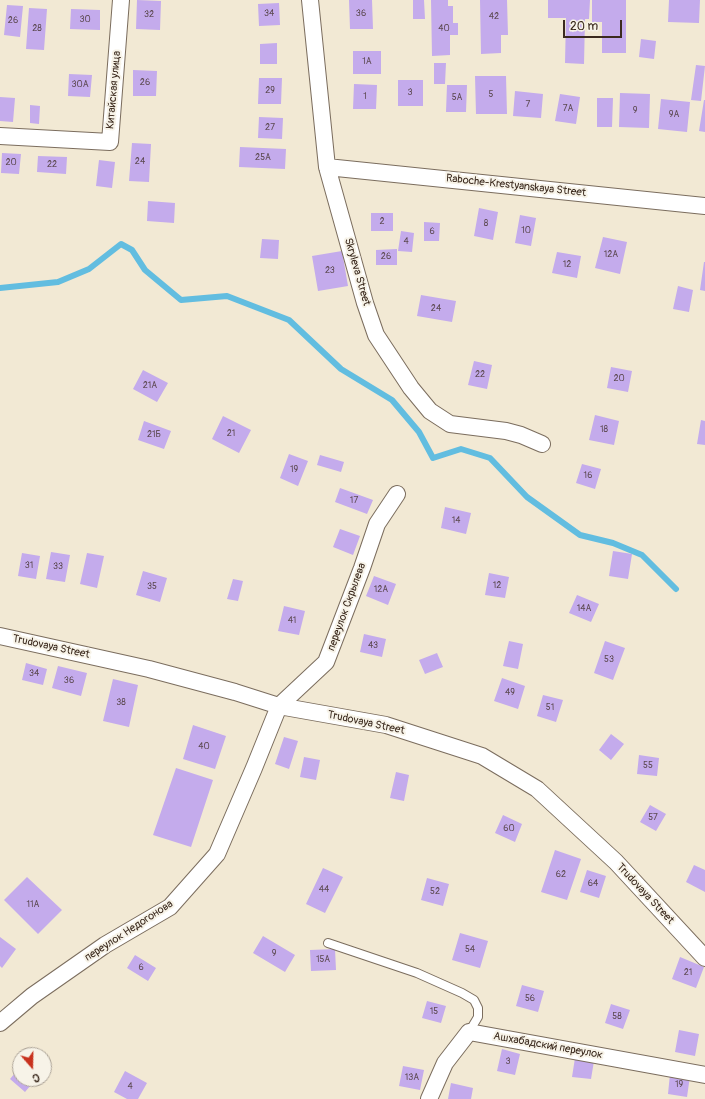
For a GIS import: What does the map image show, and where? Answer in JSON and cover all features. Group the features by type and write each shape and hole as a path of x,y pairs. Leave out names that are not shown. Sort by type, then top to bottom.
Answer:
{"street":[{"name":"Китайская улица","path":"0,136 110,142 121,0"},
{"name":"Skryleva Street","path":"310,0 327,167 365,303 376,335 411,388 430,411 450,424 506,431 521,435 542,444"},
{"name":"Raboche-Krestyanskaya Street","path":"327,167 705,206"},
{"name":"переулок Скрылева","path":"279,706 326,662 377,524 397,494"},
{"name":"Trudovaya Street","path":"0,636 150,669 235,692 279,706 386,725 482,756 538,789 616,862 705,958"},
{"name":"переулок Недогонова","path":"0,1023 32,996 105,945 170,906 217,854 279,706"},
{"name":"Ашхабадский переулок","path":"469,1032 705,1075"},
{"path":"429,1099 444,1063 469,1032"}],"lane":[{"path":"328,943 417,973 474,1000 478,1008 478,1017 469,1032"}],"building":[{"path":"137,0 161,1 160,30 136,29"},
{"path":"349,0 372,0 373,29 350,29"},
{"path":"413,0 424,0 425,19 413,19"},
{"path":"431,0 448,0 448,6 453,6 453,23 458,23 458,35 450,35 450,55 432,56"},
{"path":"480,0 507,0 508,35 501,35 501,53 481,54"},
{"path":"548,0 590,0 589,19 585,19 584,64 565,63 566,18 548,18"},
{"path":"592,0 626,0 626,53 602,53 602,22 592,22"},
{"path":"669,0 700,0 699,23 668,22"},
{"path":"279,3 280,25 259,26 258,4"},
{"path":"7,5 23,6 20,37 4,35"},
{"path":"29,8 47,9 44,50 26,49"},
{"path":"71,9 100,10 100,30 70,29"},
{"path":"641,39 656,41 654,59 639,57"},
{"path":"277,43 277,64 260,64 260,44"},
{"path":"353,51 381,51 381,74 353,74"},
{"path":"434,63 446,63 445,84 434,84"},
{"path":"696,65 705,66 701,101 691,100"},
{"path":"133,70 157,71 156,96 133,96"},
{"path":"69,74 92,75 90,97 68,96"},
{"path":"475,76 506,76 507,114 476,114"},
{"path":"259,78 282,78 281,104 258,104"},
{"path":"398,80 423,80 423,106 398,106"},
{"path":"354,84 377,85 376,109 353,109"},
{"path":"447,85 467,85 466,112 446,112"},
{"path":"515,91 543,94 541,118 513,116"},
{"path":"620,93 650,94 649,128 619,127"},
{"path":"560,94 580,97 576,124 555,121"},
{"path":"0,97 15,98 13,122 0,121"},
{"path":"597,98 613,98 612,127 597,127"},
{"path":"661,99 690,102 687,132 658,129"},
{"path":"705,100 705,132 699,131"},
{"path":"30,105 40,106 39,124 30,123"},
{"path":"259,117 283,118 282,139 258,138"},
{"path":"132,143 151,144 149,182 129,181"},
{"path":"240,147 286,149 285,169 239,167"},
{"path":"2,153 21,154 19,174 1,173"},
{"path":"38,156 67,157 66,174 37,172"},
{"path":"99,160 115,162 112,188 96,186"},
{"path":"148,201 175,203 174,223 147,221"},
{"path":"479,208 498,212 493,240 474,236"},
{"path":"371,213 393,213 393,231 371,231"},
{"path":"520,215 536,218 531,246 515,243"},
{"path":"424,222 440,223 439,241 424,241"},
{"path":"401,231 414,233 412,252 398,251"},
{"path":"603,237 627,242 620,274 595,268"},
{"path":"262,239 279,240 278,259 260,258"},
{"path":"397,249 397,265 376,265 376,250"},
{"path":"342,251 348,286 318,291 312,256"},
{"path":"557,252 581,256 577,278 552,273"},
{"path":"705,262 705,291 700,290"},
{"path":"678,286 693,290 689,312 673,309"},
{"path":"421,295 456,301 452,322 417,316"},
{"path":"474,361 492,365 487,389 468,385"},
{"path":"611,367 632,371 628,392 607,388"},
{"path":"143,370 168,383 157,402 133,389"},
{"path":"595,415 619,421 614,445 589,440"},
{"path":"223,416 251,430 239,453 212,439"},
{"path":"701,420 705,421 705,445 697,444"},
{"path":"144,421 171,431 164,449 138,440"},
{"path":"289,454 308,461 298,486 280,478"},
{"path":"320,455 344,462 341,472 317,465"},
{"path":"582,464 601,469 595,489 576,483"},
{"path":"340,488 373,500 367,514 335,502"},
{"path":"445,507 471,513 466,534 441,528"},
{"path":"340,529 360,536 353,555 333,547"},
{"path":"613,551 632,554 628,579 609,576"},
{"path":"51,552 70,555 65,582 46,579"},
{"path":"22,553 40,556 36,579 18,576"},
{"path":"87,553 104,556 97,588 80,584"},
{"path":"143,571 167,578 160,602 136,595"},
{"path":"489,573 509,577 505,598 485,595"},
{"path":"374,576 396,584 388,605 366,596"},
{"path":"233,579 243,581 238,601 227,599"},
{"path":"577,595 599,604 591,622 569,613"},
{"path":"284,606 305,611 299,635 278,631"},
{"path":"364,634 386,639 382,657 360,652"},
{"path":"509,641 523,644 518,669 503,666"},
{"path":"605,641 625,648 613,680 594,673"},
{"path":"437,653 443,667 425,674 419,660"},
{"path":"26,663 47,669 43,685 22,680"},
{"path":"58,666 87,673 81,696 52,688"},
{"path":"502,678 525,686 518,709 494,701"},
{"path":"113,679 138,685 129,727 103,721"},
{"path":"543,695 563,700 556,722 537,716"},
{"path":"193,725 226,736 215,769 183,759"},
{"path":"611,734 624,744 611,760 599,750"},
{"path":"284,737 298,741 289,769 275,764"},
{"path":"639,755 659,758 657,776 637,774"},
{"path":"304,757 320,760 316,780 300,777"},
{"path":"176,768 213,780 191,847 153,835"},
{"path":"396,772 409,775 404,801 390,798"},
{"path":"650,805 666,814 656,831 640,822"},
{"path":"503,815 522,824 515,842 495,833"},
{"path":"555,850 581,859 567,900 541,892"},
{"path":"694,865 705,870 705,892 686,882"},
{"path":"323,868 343,877 325,913 306,904"},
{"path":"587,870 606,876 599,898 580,892"},
{"path":"27,877 62,910 38,934 4,900"},
{"path":"427,878 449,884 443,906 421,900"},
{"path":"460,933 488,941 480,968 452,960"},
{"path":"263,936 295,955 285,972 253,953"},
{"path":"0,937 16,949 2,968 0,966"},
{"path":"335,949 336,970 311,971 310,950"},
{"path":"135,955 156,968 148,981 127,968"},
{"path":"680,957 704,967 696,988 672,979"},
{"path":"522,985 544,991 538,1012 516,1006"},
{"path":"427,1001 446,1006 441,1023 422,1018"},
{"path":"611,1004 630,1010 623,1029 605,1023"},
{"path":"679,1030 699,1034 695,1056 675,1052"},
{"path":"502,1049 520,1054 515,1075 497,1071"},
{"path":"575,1058 594,1061 591,1079 572,1077"},
{"path":"403,1066 424,1070 420,1090 399,1086"},
{"path":"125,1071 147,1083 138,1099 127,1099 114,1092"},
{"path":"670,1074 690,1076 687,1097 668,1094"},
{"path":"451,1083 473,1088 471,1099 448,1099"},
{"path":"19,1087 29,1087 25,1092"}],"waterway":[{"path":"0,288 58,282 89,269 121,244 132,250 145,270 181,300 227,296 289,320 341,369 392,400 419,432 433,458 461,449 490,458 527,497 580,535 613,543 642,555 676,589"}]}
